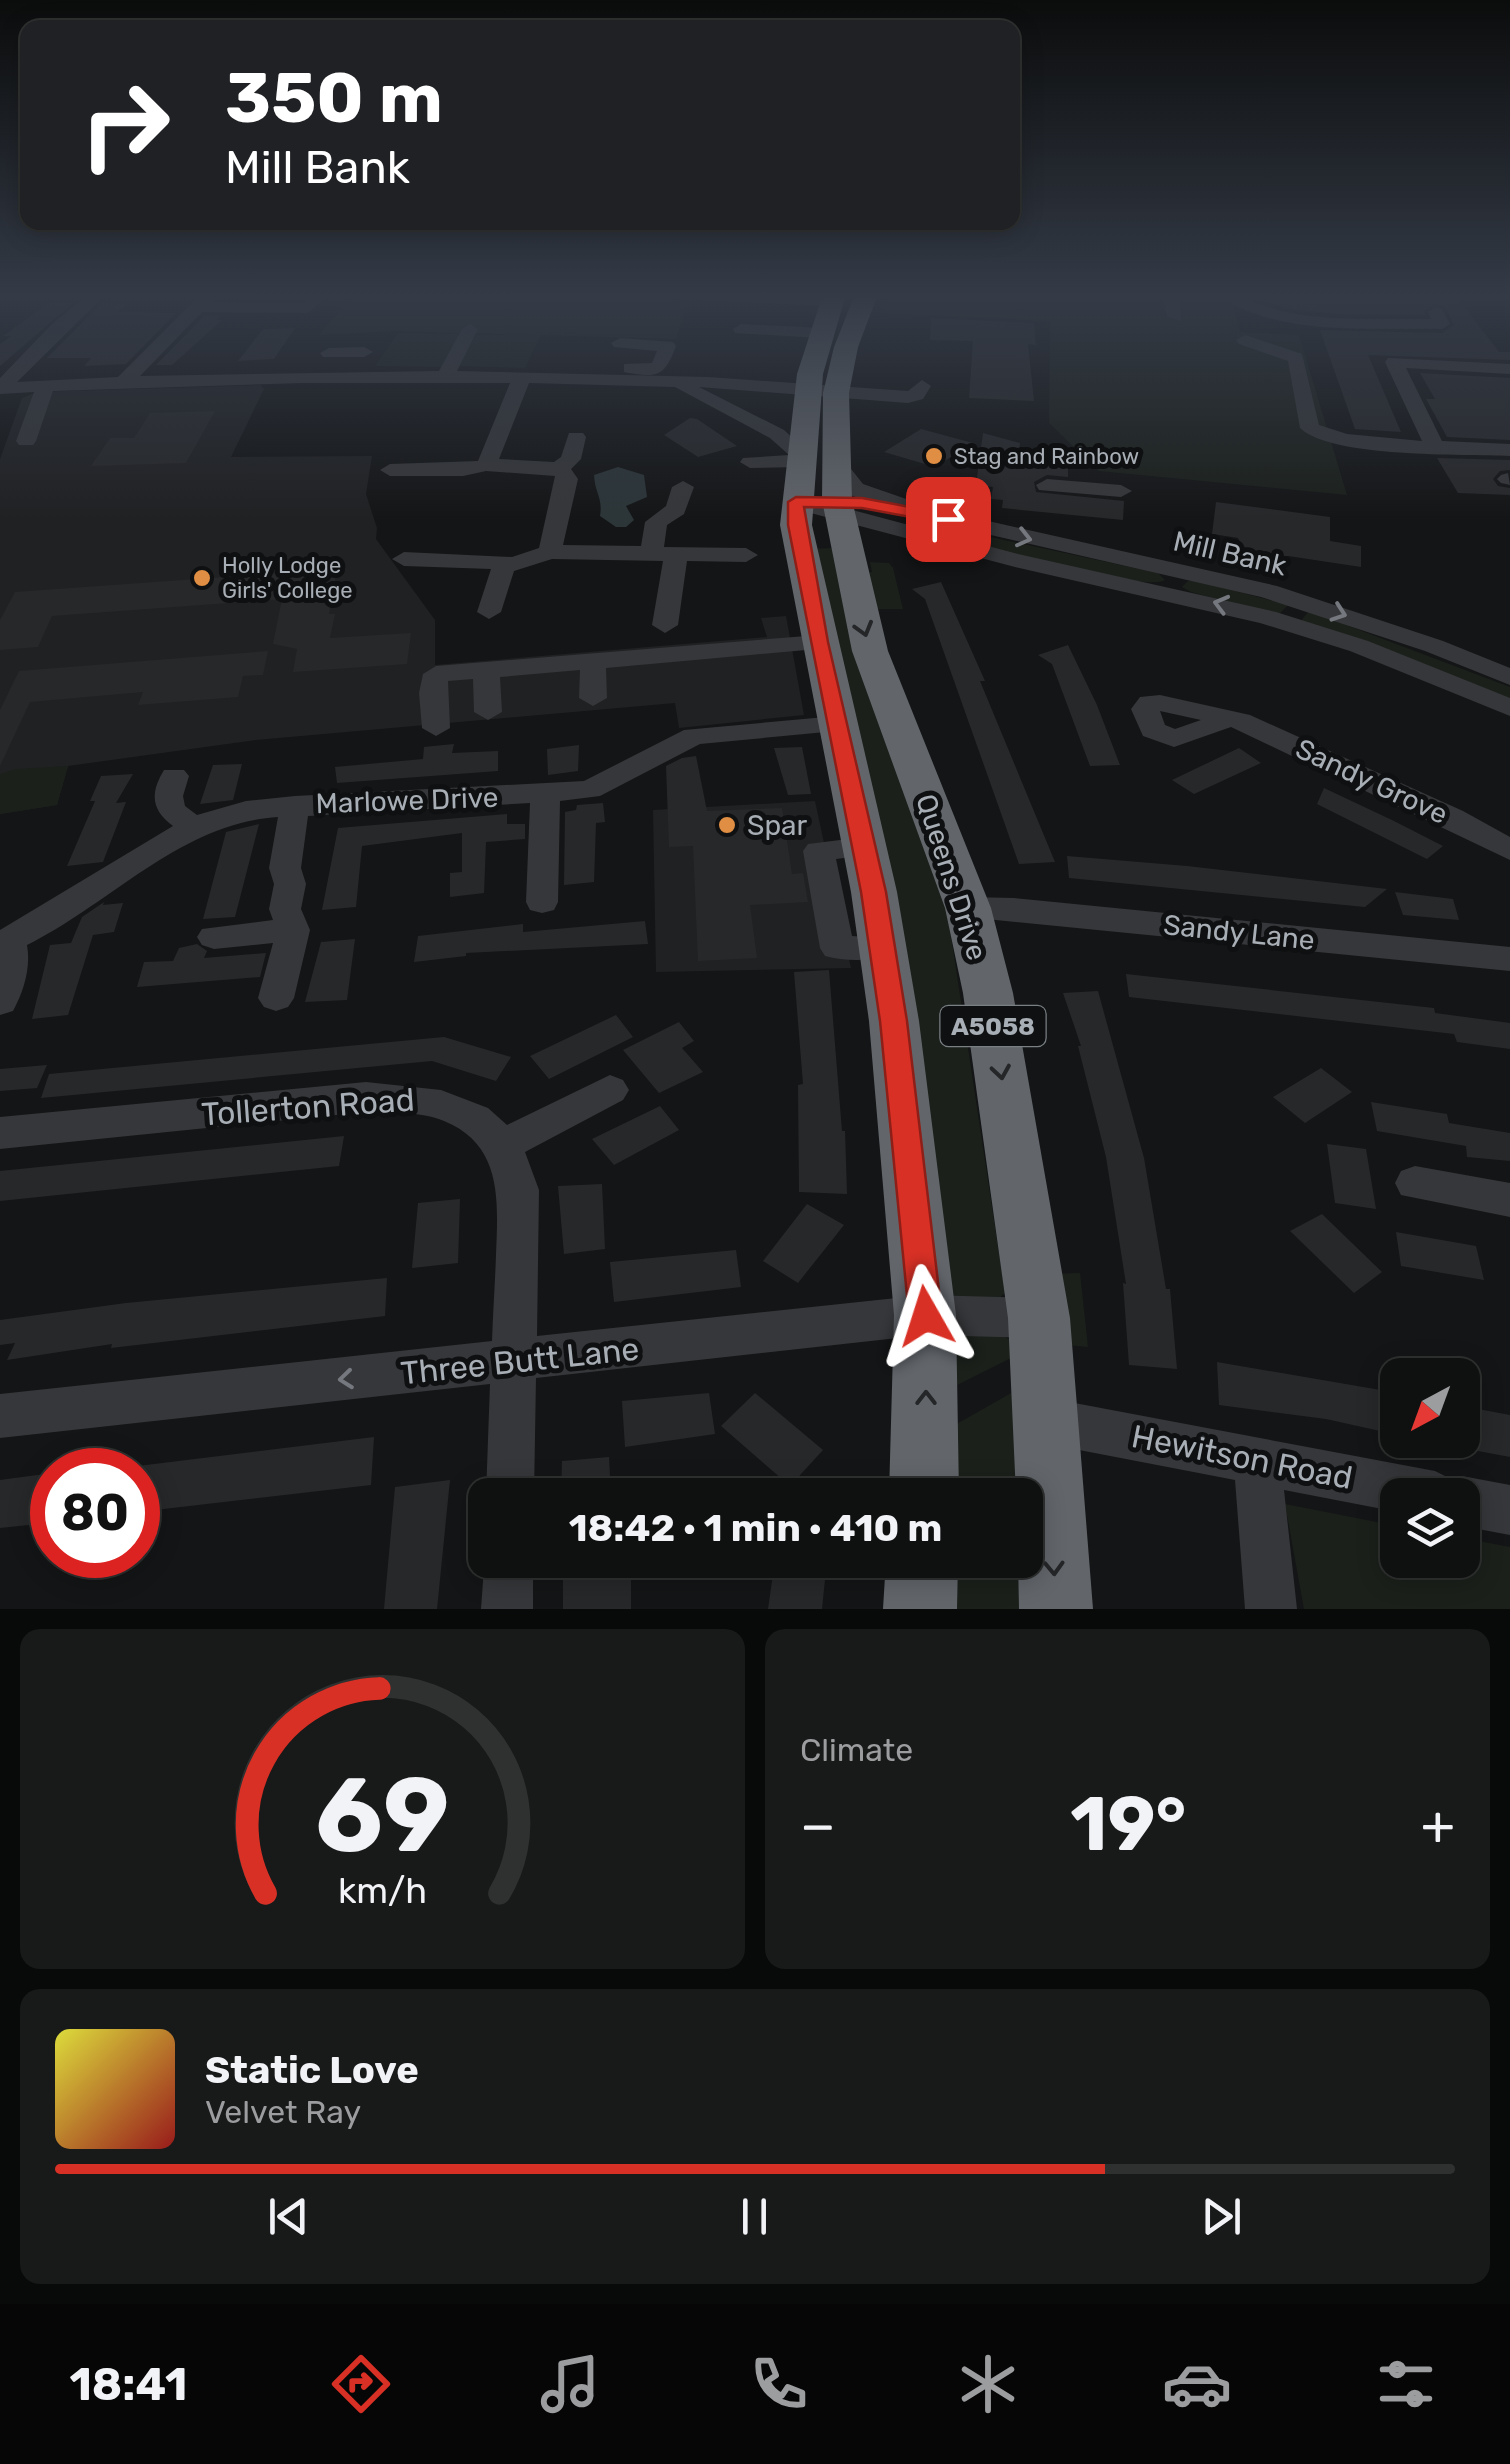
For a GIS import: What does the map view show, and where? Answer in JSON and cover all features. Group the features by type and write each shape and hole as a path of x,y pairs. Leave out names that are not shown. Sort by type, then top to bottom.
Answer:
{"highway":[{"name":"Queens Drive","path":"818,369 815,395 822,492 870,651 968,908 988,993 1040,1318 1056,1609"},
{"name":"Queens Drive","path":"815,395 832,369"},
{"name":"Queens Drive","path":"822,492 796,525 882,947 926,1316 924,1478"},
{"path":"920,1609 921,1578"}],"street":[{"path":"125,381 137,369"},
{"path":"328,378 334,369"},
{"path":"444,378 449,369"},
{"path":"614,380 619,369"},
{"path":"1298,369 1310,428 1326,437 1510,450"},
{"path":"1397,369 1434,444"},
{"path":"1,388 125,381 520,378 657,380 815,395"},
{"path":"486,464 520,378"},
{"path":"657,380 700,394 777,434 822,492"},
{"path":"26,441 46,386"},
{"path":"674,404 700,394 908,397 916,395 922,386"},
{"path":"558,470 571,460 576,437"},
{"path":"1392,443 1406,472"},
{"path":"750,462 822,492"},
{"path":"390,470 463,470 486,464 558,470 567,479 550,552"},
{"path":"1047,485 1121,490"},
{"path":"664,625 663,554 656,522 676,509 682,487"},
{"name":"Mill Bank","path":"822,492 856,489 929,514 1174,582 1345,642 1510,708"},
{"name":"Mill Bank","path":"822,492 929,514"},
{"name":"Mill Bank","path":"822,492 873,539 893,535 938,538"},
{"name":"Mill Bank","path":"822,492 938,538 1047,568 1174,582 1308,603 1510,677"},
{"path":"404,559 509,564 550,552 746,555"},
{"path":"490,612 500,574 509,564"},
{"path":"436,728 432,694 436,674 818,642"},
{"path":"593,660 593,698"},
{"path":"486,670 488,712"},
{"name":"Sandy Grove","path":"1231,718 1452,818 1510,850"},
{"name":"Marlowe Drive","path":"4,943 194,827 246,810 590,790 694,736 837,724"},
{"path":"174,776 168,796 171,810 194,827"},
{"path":"542,902 546,795"},
{"path":"276,998 293,930 284,909 290,884 285,868 295,805"},
{"name":"Sandy Lane","path":"968,908 1014,909 1510,959"},
{"path":"214,937 293,930"},
{"path":"0,1002 13,960 4,943"},
{"path":"502,1146 610,1090"},
{"name":"Tollerton Road","path":"0,1134 366,1097 424,1098 470,1116 502,1146 519,1190 510,1478"},
{"path":"1416,1183 1510,1200"},
{"name":"Three Butt Lane","path":"0,1416 926,1316 1040,1318"},
{"name":"Hewitson Road","path":"1048,1421 1380,1483"},
{"path":"1256,1458 1271,1609"},
{"path":"1480,1504 1510,1510"},
{"path":"507,1609 508,1578"}],"shaded area":[{"path":"1050,369 1309,369 1347,495 1099,471 1049,423"},
{"name":"Holly Lodge Girls' College","path":"260,385 264,389 231,457 372,456 366,494 377,528 376,539 435,620 435,665 767,637 761,618 786,616 804,715 679,728 675,703 256,740 68,766 57,805 0,814 0,459 22,398 37,392"},
{"path":"618,467 644,475 647,497 626,506 634,520 626,527 616,527 600,516 594,475"},
{"path":"953,529 1158,573 1165,580 1126,580 1060,566 946,535"},
{"path":"833,548 850,637 945,896 1005,1293 998,1299 944,1299 811,549"},
{"path":"870,562 889,563 893,568 903,609 869,609 861,573 872,572"},
{"path":"1188,581 1288,605 1278,615 1191,592 1182,587"},
{"path":"1309,611 1510,687 1510,702 1300,622"},
{"path":"68,766 57,805 0,814 0,774 15,769"},
{"path":"815,801 851,968 656,972 653,810"},
{"path":"1080,1273 1088,1347 1056,1344 1050,1274"},
{"path":"1002,1335 1010,1340 1011,1358 937,1395 945,1336"},
{"path":"1013,1392 1016,1478 938,1478 939,1434"},
{"path":"1285,1504 1380,1523 1380,1578 1480,1578 1480,1541 1510,1547 1510,1609 1304,1609"},
{"path":"937,1578 1019,1578 1020,1609 936,1609"}],"building":[{"path":"971,369 1031,369 1034,401 969,398"},
{"path":"1334,369 1374,369 1401,432 1355,429"},
{"path":"1420,373 1510,378 1510,440 1447,437 1426,399 1435,399"},
{"path":"215,411 186,463 91,466 110,438 134,438 150,413"},
{"path":"690,418 737,446 698,457 664,435"},
{"path":"921,429 973,443 935,467 884,452"},
{"path":"983,433 1020,443 1018,461 1068,465 1068,477 1047,475 1034,482 1036,492 1124,501 1123,520 1002,508 1003,500 991,499 993,487 976,485"},
{"path":"1437,458 1510,460 1510,470 1500,471 1493,479 1498,486 1510,488 1510,495 1458,493"},
{"path":"1216,502 1330,517 1330,541 1361,546 1361,567 1245,554 1238,538 1212,534"},
{"path":"337,569 329,614 335,614 330,638 411,633 407,664 293,672 297,649 273,644 282,599 52,616 38,647 0,650 0,620 15,592"},
{"path":"941,582 985,681 980,681 1055,862 1019,864 925,599 912,589"},
{"path":"1068,645 1120,765 1090,766 1052,664 1038,655"},
{"path":"268,651 263,675 243,676 238,697 138,705 143,692 30,702 0,766 0,710 19,671"},
{"path":"454,744 452,753 498,751 498,771 337,783 335,767 423,759 424,747"},
{"path":"579,745 578,771 548,775 547,749"},
{"path":"802,747 811,794 788,795 774,748"},
{"path":"1239,748 1261,763 1194,794 1172,780"},
{"path":"696,756 707,811 782,808 792,874 803,873 808,902 750,905 757,958 698,961 693,846 669,847 666,766"},
{"path":"242,764 233,800 200,804 213,765"},
{"path":"133,774 116,803 126,802 103,862 67,866 95,801 90,801 101,776"},
{"path":"1324,788 1443,846 1427,859 1317,804"},
{"path":"603,803 605,822 596,823 594,882 564,885 565,812 576,810 577,805"},
{"path":"507,814 507,824 525,824 525,839 486,842 484,893 450,897 450,873 462,872 462,833 362,846 356,907 322,910 338,828"},
{"path":"259,824 235,917 203,919 226,832"},
{"path":"1067,856 1387,889 1365,907 1069,878"},
{"path":"1395,892 1453,899 1459,920 1403,915"},
{"path":"104,902 103,905 123,903 114,932 93,935 68,1015 32,1019 50,945 71,943 82,917"},
{"path":"645,921 648,944 466,953 414,962 418,936 523,924 523,932"},
{"path":"355,939 347,1000 305,1002 321,942"},
{"path":"197,944 207,951 204,958 266,953 260,977 137,987 144,962 173,961 179,948"},
{"path":"829,970 845,1131 847,1194 799,1192 798,1085 803,1084 794,972"},
{"path":"1126,974 1434,1008 1435,1013 1510,1023 1510,1049 1457,1042 1454,1034 1129,997"},
{"path":"1098,991 1144,1158 1166,1289 1170,1289 1177,1369 1129,1365 1123,1283 1126,1284 1106,1157 1081,1046 1063,993"},
{"path":"616,1015 633,1037 549,1079 530,1056"},
{"path":"679,1022 694,1041 682,1048 703,1072 659,1093 623,1050"},
{"path":"444,1037 511,1057 496,1081 432,1061 41,1098 49,1074"},
{"path":"47,1065 37,1088 0,1091 0,1069"},
{"path":"1321,1068 1352,1092 1305,1123 1273,1097"},
{"path":"1371,1102 1447,1114 1449,1123 1510,1133 1510,1161 1467,1157 1466,1146 1377,1131"},
{"path":"660,1106 679,1130 614,1165 592,1139"},
{"path":"344,1136 339,1166 0,1201 0,1171"},
{"path":"1327,1144 1366,1149 1376,1209 1335,1203"},
{"path":"602,1184 605,1249 564,1254 558,1186"},
{"path":"460,1199 458,1263 412,1268 418,1203"},
{"path":"807,1204 844,1225 798,1283 763,1261"},
{"path":"1322,1214 1382,1272 1354,1293 1290,1231"},
{"path":"1396,1232 1476,1246 1484,1280 1401,1266"},
{"path":"736,1250 741,1287 614,1302 610,1262"},
{"path":"387,1278 385,1316 111,1348 112,1344 7,1360 15,1343 0,1345 0,1320 126,1303"},
{"path":"1217,1362 1380,1390 1380,1431 1326,1419 1219,1405"},
{"path":"709,1393 715,1434 625,1447 622,1401"},
{"path":"755,1393 823,1450 797,1478 781,1478 721,1426"},
{"path":"1480,1409 1510,1415 1510,1457 1480,1451"},
{"path":"374,1437 371,1485 160,1509 160,1463"},
{"path":"609,1457 610,1478 562,1478 562,1461"},
{"path":"30,1476 30,1525 0,1528 0,1480"},
{"path":"450,1480 437,1609 384,1609 395,1487"},
{"path":"563,1578 631,1578 631,1609 563,1609"},
{"path":"772,1578 825,1578 822,1609 768,1609"}],"place":[{"name":"Stag and Rainbow","path":"934,456"},
{"name":"Holly Lodge Girls' College","path":"202,578"},
{"name":"Spar","path":"727,825"}],"route":[{"path":"926,1316 894,1021 874,892 818,642 796,525 796,502 838,500 948,519"}]}
